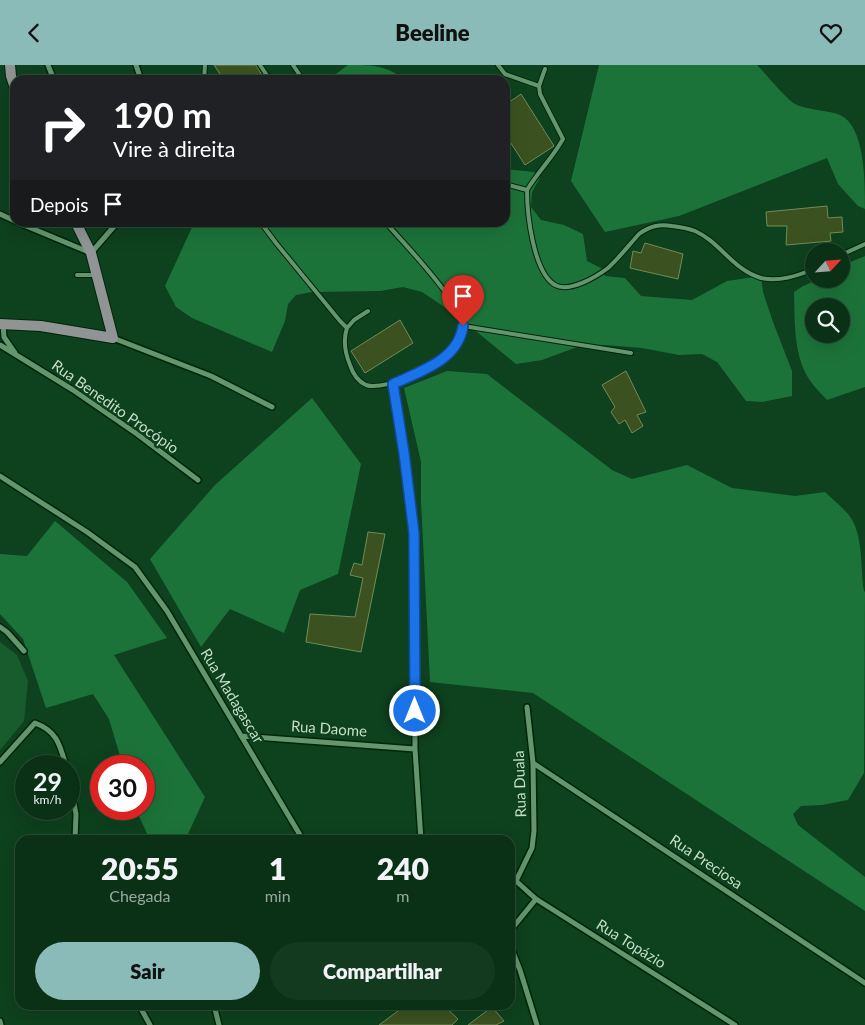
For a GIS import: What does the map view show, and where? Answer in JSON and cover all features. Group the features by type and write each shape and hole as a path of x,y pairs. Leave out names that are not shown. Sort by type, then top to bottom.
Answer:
{"main road":[{"path":"1,324 41,326 113,338 91,253 78,227"}],"street":[{"path":"29,227 91,253 114,227"},
{"name":"Rua Benedito Procópio","path":"1,324 4,337 17,356"},
{"path":"113,338 211,376 272,407"},
{"name":"Rua Benedito Procópio","path":"0,345 73,390 137,434 198,480"},
{"path":"393,384 414,533 415,749 421,835"},
{"name":"Rua Madagascar","path":"0,476 87,531 135,567 167,611 300,835"},
{"path":"0,627 24,651"},
{"name":"Rua Duala","path":"516,881 532,848 534,809 533,763 527,707"},
{"path":"0,761 35,723 52,732 58,741 62,755"},
{"name":"Rua Daome","path":"241,736 415,749"},
{"name":"Rua Preciosa","path":"533,763 865,983"},
{"path":"75,835 76,820"},
{"name":"Rua Topázio","path":"516,881 536,899 735,1025"},
{"path":"515,925 536,899"},
{"path":"515,958 537,1025"},
{"path":"142,1010 150,1025"},
{"path":"215,1010 219,1025"}],"lane":[{"path":"498,65 505,73 539,86"},
{"path":"545,69 539,86 540,94 563,139 527,191 531,236 536,258 545,275 554,285 564,287 576,286 591,279 608,268 646,229 656,225 683,227 696,231 707,238 740,268 761,278 791,278 805,273"},
{"path":"510,186 527,191"},
{"path":"264,227 347,328"},
{"path":"368,311 354,320 347,328 344,336 347,356 352,371 358,380 367,385 393,384 444,359 458,345 462,335 463,326 459,313 450,298 389,227"},
{"path":"850,250 865,243"},
{"path":"76,275 97,275"},
{"path":"463,326 631,353"}],"green space":[{"path":"348,65 365,65 392,71 399,75 334,75"},
{"path":"599,65 757,65 791,102 805,108 835,113 848,121 859,142 862,156 865,209 858,206 838,184 827,158 679,216 605,232 571,181"},
{"path":"510,170 534,172 540,178 532,192 531,207 541,220 564,225 583,234 587,261 601,268 605,276 625,278 641,296 692,300 727,281 761,276 763,292 792,371 792,396 762,402 746,401 717,362 702,354 679,355 642,348 605,345 577,347 542,360 516,364 455,314 422,292 403,287 380,291 312,292 296,295 288,304 285,321 272,352 192,318 176,307 165,286 192,227 510,227"},
{"path":"865,256 865,387 827,400 809,379 797,348 794,292 805,286 805,288 850,288 850,262"},
{"path":"447,371 487,374 612,470 632,479 687,465 732,488 795,496 825,492 848,514 857,531 859,540 865,592 864,773 848,800 822,805 801,806 793,814 798,825 865,877 865,911 533,693 430,682 421,501 421,462 404,388"},
{"path":"312,398 361,464 338,574 300,590 284,633 230,609 201,647 150,559 215,485"},
{"path":"55,521 127,582 167,638 114,655 205,797 188,834 148,835 141,820 155,820 155,755 120,755 109,719 93,694 46,708 23,639 0,614 0,554 27,556"},
{"path":"0,642 17,655 28,681 24,721 0,750"}],"building":[{"path":"214,65 256,65 262,75 221,75"},
{"path":"521,94 554,146 525,165 510,142 510,102"},
{"path":"827,206 828,218 842,217 843,232 830,233 831,241 786,245 787,226 767,226 766,212"},
{"path":"645,243 683,254 678,279 630,268 633,251 641,253"},
{"path":"400,320 413,343 365,373 351,351"},
{"path":"626,371 646,412 637,415 643,426 632,433 625,420 619,424 611,412 615,407 602,385"},
{"path":"368,532 385,534 361,652 306,642 310,614 355,617 363,578 350,575 354,563 362,565"},
{"path":"399,1010 448,1010 458,1019 452,1025 379,1025"},
{"path":"488,1010 495,1010 504,1021 496,1025 468,1025"}],"route":[{"path":"415,711 414,533 393,384 444,359 458,345 463,326"}]}
